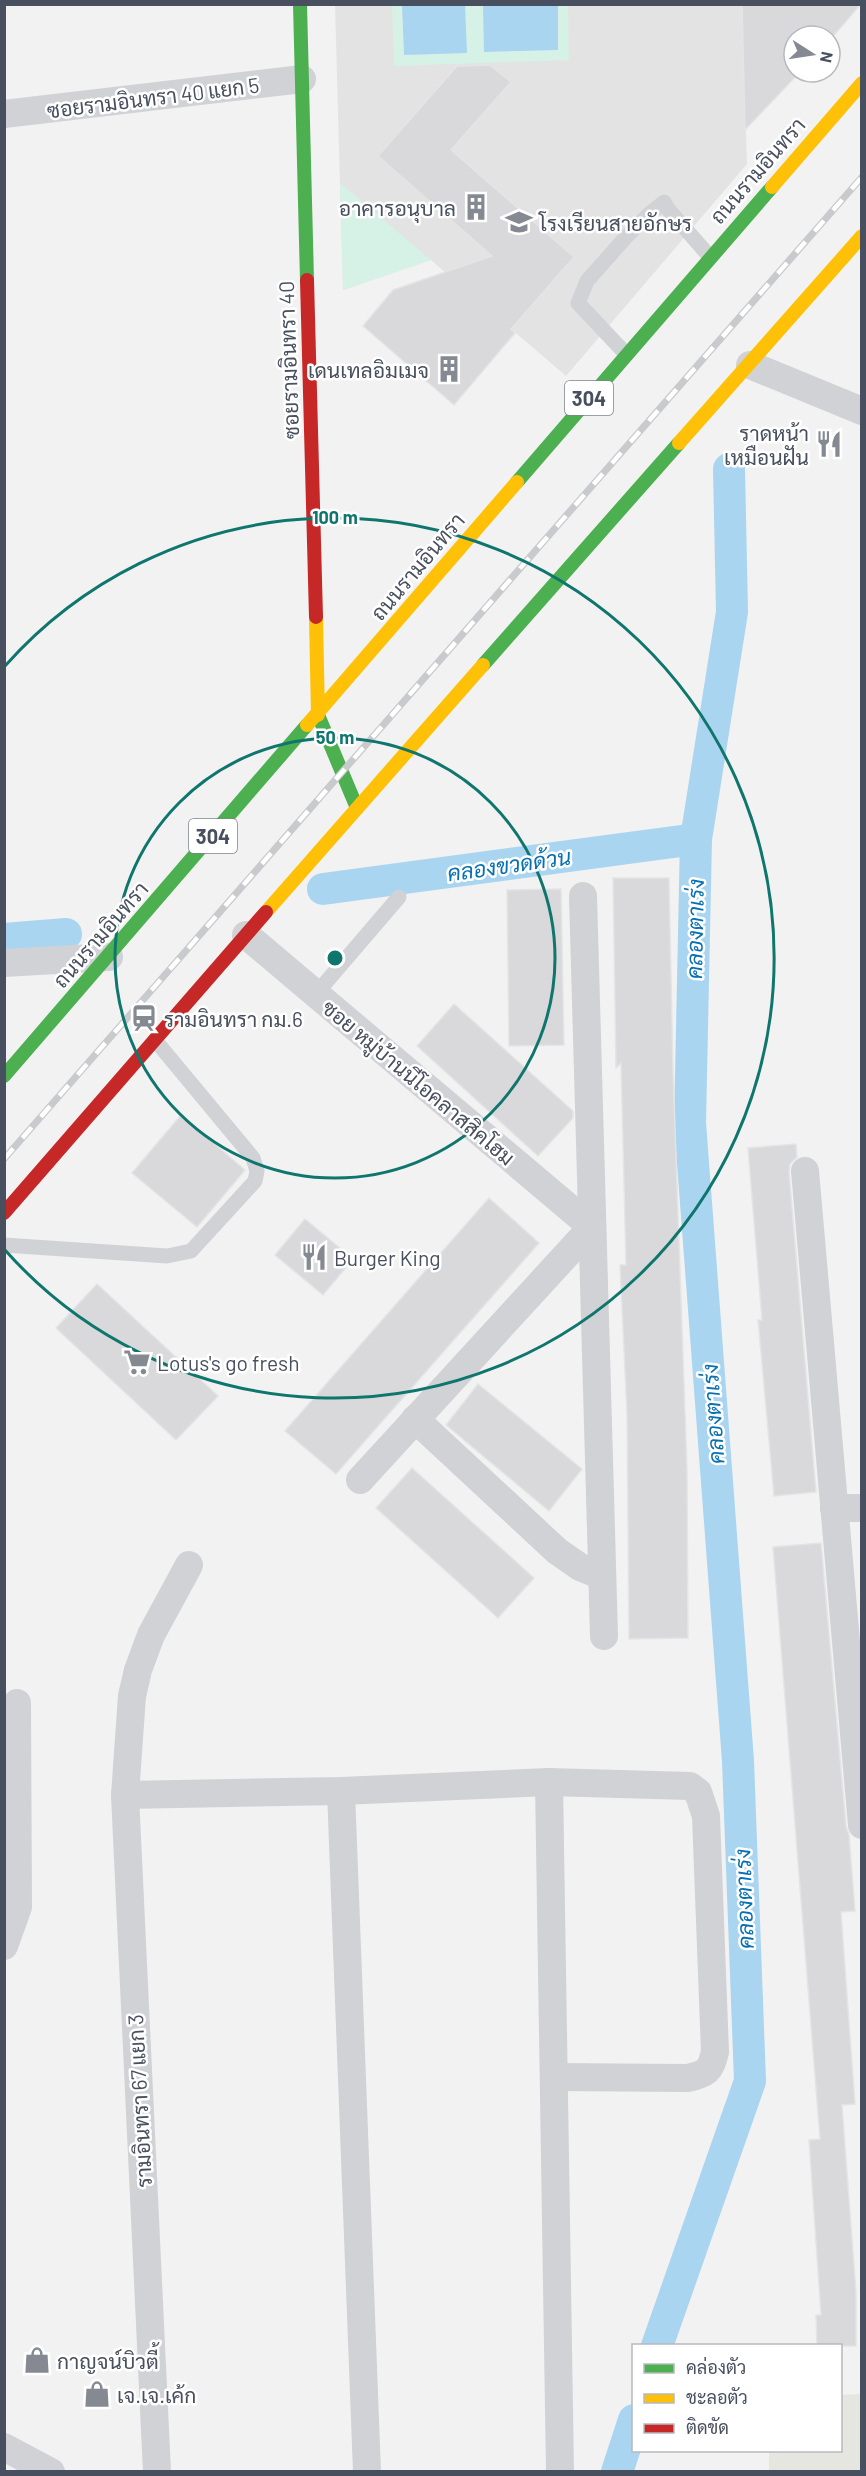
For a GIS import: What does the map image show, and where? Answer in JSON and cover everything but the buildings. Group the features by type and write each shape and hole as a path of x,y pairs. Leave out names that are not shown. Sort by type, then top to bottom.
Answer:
{"main road":[{"name":"ซอยรามอินทรา 40","path":"300,4 318,715"},
{"name":"ถนนรามอินทรา","path":"4,1076 318,715 861,83"},
{"path":"4,1213 861,236"},
{"path":"318,715 357,808"}],"street":[{"name":"ซอยรามอินทรา 40 แยก 5","path":"4,114 302,80"},
{"path":"750,365 861,411"},
{"path":"583,896 604,1635"},
{"name":"ซอย หมู่บ้านนีโอคลาสสิคโฮม","path":"246,935 592,1227"},
{"path":"4,963 109,957"},
{"path":"805,1171 848,1508 861,1825"},
{"path":"360,1480 592,1227"},
{"path":"415,1419 557,1551 580,1567 602,1576"},
{"name":"รามอินทรา 67 แยก 3","path":"157,2472 125,1795 132,1696 138,1670 151,1635 189,1565"},
{"path":"4,1946 18,1907 11,1801 17,1703"},
{"path":"125,1795 341,1791 549,1782 690,1786 698,1792 706,1816 714,2052 711,2066 703,2074 687,2078 554,2077"},
{"path":"549,1782 560,2472"},
{"path":"341,1791 367,2472"},
{"path":"4,2447 51,2472"}],"lane":[{"path":"626,354 578,303 587,281 626,237 664,202 710,257"},
{"path":"315,995 399,897"},
{"path":"4,1245 167,1256 182,1254 191,1251 255,1181 257,1171 253,1158 155,1040"}],"shaded area":[{"name":"โรงเรียนสายอักษร","path":"335,5 742,5 747,164 566,376 431,260 343,290"},
{"path":"861,2394 861,2471 769,2471 769,2452 842,2452 842,2395"}],"green space":[{"path":"392,5 568,5 569,60 394,66"},
{"path":"340,183 431,260 343,290"}],"water":[{"path":"402,5 465,5 467,53 404,55"},
{"path":"483,5 558,5 558,50 484,52"}],"waterway":[{"name":"คลองตาเร่ง","path":"658,2344 750,2081 738,1761 690,1123 696,839 732,612 729,469"},
{"name":"คลองขวดด้วน","path":"323,889 696,839"},
{"name":"คลองขวดด้วน","path":"4,939 66,934"},
{"name":"คลองตาเร่ง","path":"617,2472 632,2426"}],"railway":[{"path":"4,1159 862,177"}],"traffic: fast":[{"path":"300,4 307,280"},
{"path":"517,482 772,187"},
{"path":"483,665 679,443"},
{"path":"318,715 357,808"},
{"path":"4,1076 307,725"}],"traffic: slow":[{"path":"772,187 862,83"},
{"path":"679,443 862,236"},
{"path":"307,725 517,482"},
{"path":"316,617 318,715"},
{"path":"266,912 483,665"}],"traffic: jam":[{"path":"307,280 316,617"},
{"path":"4,1213 266,912"}],"place":[{"name":"อาคารอนุบาล","path":"476,207"},
{"name":"โรงเรียนสายอักษร","path":"519,222"},
{"name":"เดนเทลอิมเมจ","path":"449,369"},
{"name":"ราดหน้า เหมือนฝัน","path":"829,444"},
{"name":"รามอินทรา กม.6","path":"144,1018"},
{"name":"Burger King","path":"314,1257"},
{"name":"Lotus's go fresh","path":"137,1362"},
{"name":"กาญจน์บิวตี้","path":"37,2360"},
{"name":"เจ.เจ.เค้ก","path":"97,2394"}]}
